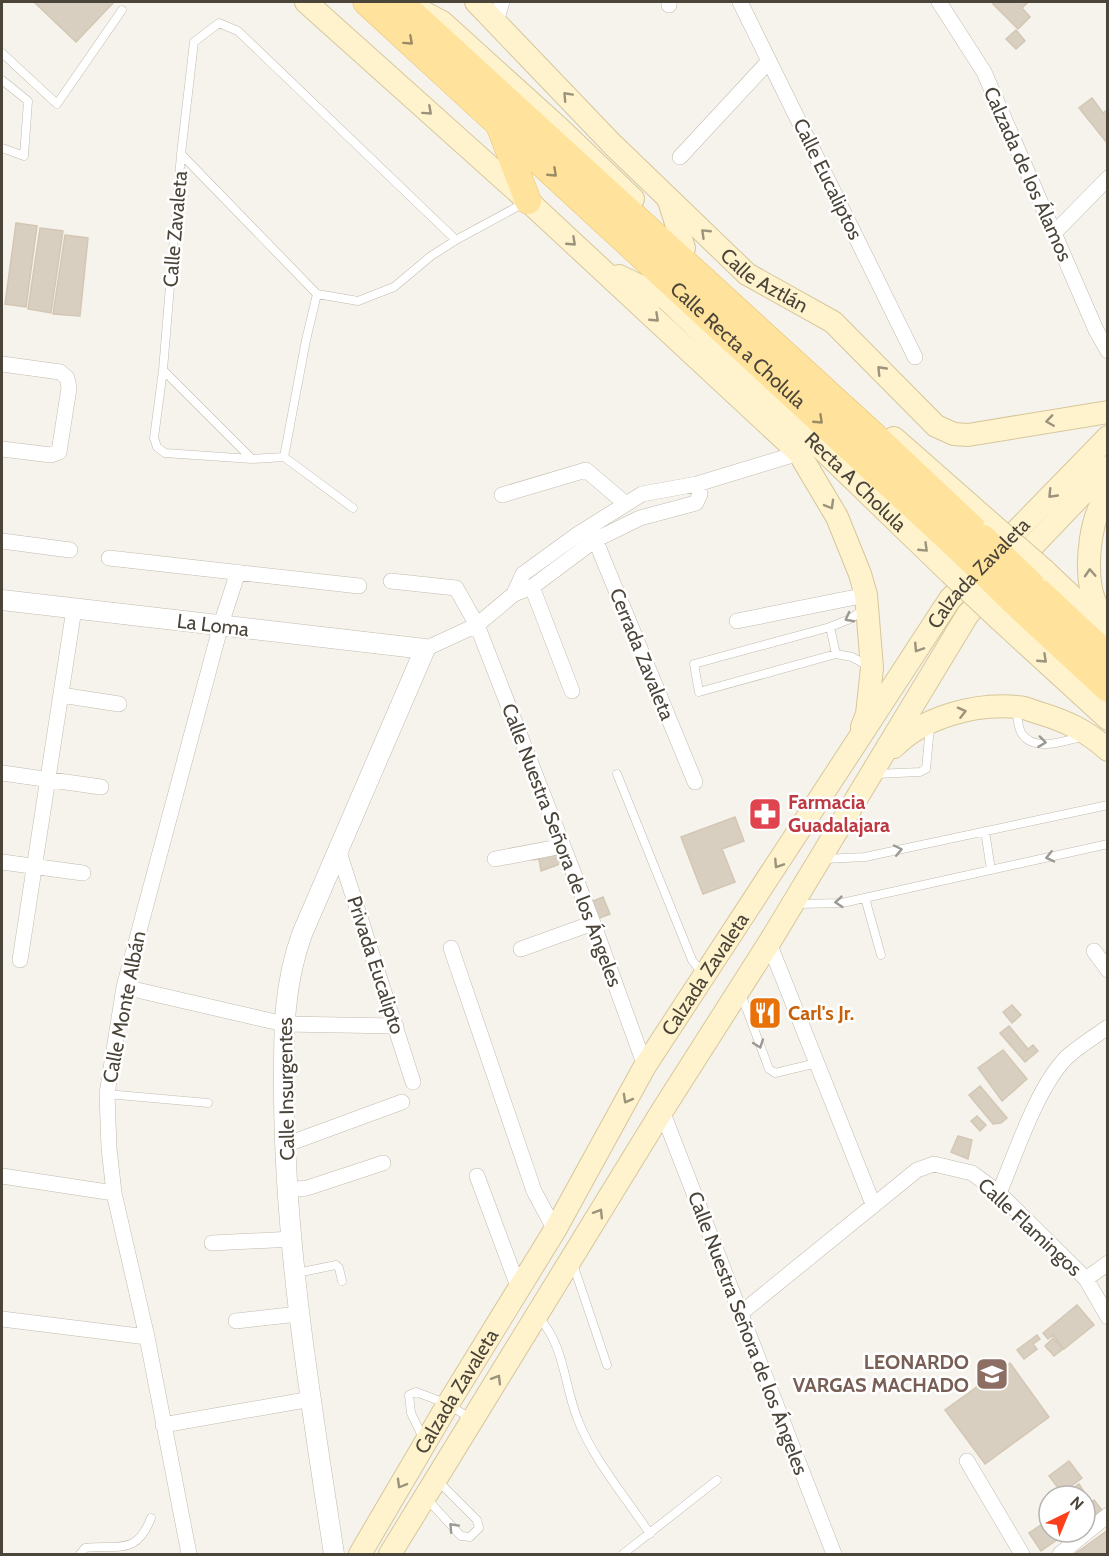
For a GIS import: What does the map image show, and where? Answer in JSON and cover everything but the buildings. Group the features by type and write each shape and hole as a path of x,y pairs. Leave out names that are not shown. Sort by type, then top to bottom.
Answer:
{"main road":[{"path":"306,2 597,264 799,453 837,517 860,574 866,601 872,668 867,714 851,753"},
{"name":"Calle Recta a Cholula","path":"366,2 1023,594 1107,689"},
{"path":"402,2 442,22 559,128 794,350 973,548 1023,594 1107,719"},
{"name":"Calle Recta a Cholula","path":"402,2 862,424 973,548"},
{"name":"Calle Aztlán","path":"476,2 499,11 613,145 747,274 833,322 936,426 954,434 968,435 1107,412"},
{"path":"498,122 528,201"},
{"path":"559,128 613,145"},
{"path":"668,198 684,248"},
{"name":"Recta A Cholula","path":"597,264 667,299 973,548"},
{"name":"Calzada Zavaleta","path":"360,1554 448,1404 555,1230 645,1066 950,598 1107,437"},
{"name":"Calzada Zavaleta","path":"390,1554 536,1314 563,1287 571,1259 769,943 968,614 1107,467"},
{"path":"1107,494 1093,528 1090,558 1091,590 1107,630"},
{"path":"1023,594 1107,630"},
{"name":"Calle Recta a Cholula","path":"1023,594 1107,656"},
{"path":"874,768 903,737 930,721 965,710 1015,706 1066,721 1100,742"},
{"path":"670,1029 702,1050"}],"street":[{"name":"Calle Eucaliptos","path":"740,2 915,357"},
{"name":"Calzada de los Álamos","path":"939,2 984,72 1107,351"},
{"path":"680,157 769,61"},
{"path":"1054,233 1107,178"},
{"path":"2,364 60,372 67,378 69,387 59,452 51,455 2,449"},
{"path":"425,649 477,625 514,594 532,587 626,504 642,494 697,484 799,453"},
{"path":"502,495 586,470 626,504"},
{"path":"514,594 523,574 592,533 696,503 700,494 697,484"},
{"name":"Cerrada Zavaleta","path":"592,533 694,782"},
{"path":"2,541 70,550"},
{"path":"110,558 359,586"},
{"name":"Calle Monte Albán","path":"189,1554 147,1337 114,1193 109,1148 107,1094 124,987 221,626 238,572"},
{"name":"Calle Nuestra Señora de los Ángeles","path":"392,581 456,588 477,625 593,923 645,1066"},
{"path":"532,587 572,691"},
{"name":"La Loma","path":"2,600 425,649"},
{"path":"737,621 866,601"},
{"path":"20,960 74,609"},
{"name":"Calle Insurgentes","path":"334,1554 298,1314 285,1145 284,1024 287,990 292,962 338,849 425,649"},
{"path":"61,695 118,704"},
{"path":"2,773 101,787"},
{"path":"495,859 563,846"},
{"name":"Privada Eucalipto","path":"338,849 413,1082"},
{"path":"2,862 83,873"},
{"path":"521,949 593,923"},
{"path":"769,943 873,1204"},
{"path":"451,948 534,1191 555,1230"},
{"path":"1094,951 1107,970"},
{"path":"124,987 284,1024 396,1026"},
{"path":"999,1193 1043,1089 1055,1070 1068,1056 1107,1027"},
{"path":"285,1145 402,1102"},
{"name":"Calle Nuestra Señora de los Ángeles","path":"662,1111 834,1554"},
{"path":"288,1190 307,1188 383,1163"},
{"name":"Calle Flamingos","path":"741,1313 917,1170 934,1164 972,1173 999,1193 1086,1279 1107,1317"},
{"path":"2,1176 114,1193"},
{"path":"477,1176 519,1289"},
{"path":"212,1243 292,1239"},
{"path":"1086,1279 1107,1263"},
{"path":"236,1321 298,1314"},
{"path":"2,1319 147,1337"},
{"path":"163,1425 311,1399"},
{"path":"967,1461 1022,1554"},
{"path":"1060,1554 1107,1515"}],"lane":[{"path":"2,53 57,104 122,10"},
{"name":"Calle Zavaleta","path":"252,459 165,453 157,447 154,438 163,370 181,154 194,42 219,23 238,31 456,240"},
{"path":"2,80 28,101 24,156 2,148"},
{"path":"181,154 317,294 358,301 394,287 431,256 528,201"},
{"path":"284,457 317,294"},
{"path":"163,370 252,459 284,457 352,508"},
{"path":"866,601 850,619 830,627 694,664 699,692 836,654 852,657 872,668"},
{"path":"830,627 836,654"},
{"path":"1015,706 1022,734 1033,742 1047,745 1100,742"},
{"path":"874,768 920,772 926,769 930,721"},
{"path":"617,774 692,960 704,975"},
{"path":"820,859 865,857 1107,805"},
{"path":"985,831 991,870"},
{"path":"793,904 842,903 1107,844"},
{"path":"865,898 881,955"},
{"path":"739,990 769,1070 775,1073 817,1063"},
{"path":"107,1094 208,1104"},
{"path":"571,1259 607,1365"},
{"path":"295,1273 336,1265 342,1281"},
{"path":"563,1287 581,1291"},
{"path":"536,1314 550,1329 556,1342 578,1419 588,1442 650,1534"},
{"path":"425,1443 411,1413 409,1395 416,1392 448,1404 473,1419"},
{"path":"623,1554 717,1480"},
{"path":"431,1488 477,1520 479,1528 470,1537 461,1536 431,1488"},
{"path":"80,1554 85,1548 118,1550 135,1546 145,1536 151,1518"}],"place":[{"name":"Farmacia Guadalajara","path":"765,814"},
{"name":"Carl's Jr.","path":"765,1013"},
{"name":"LEONARDO VARGAS MACHADO","path":"992,1374"}]}
